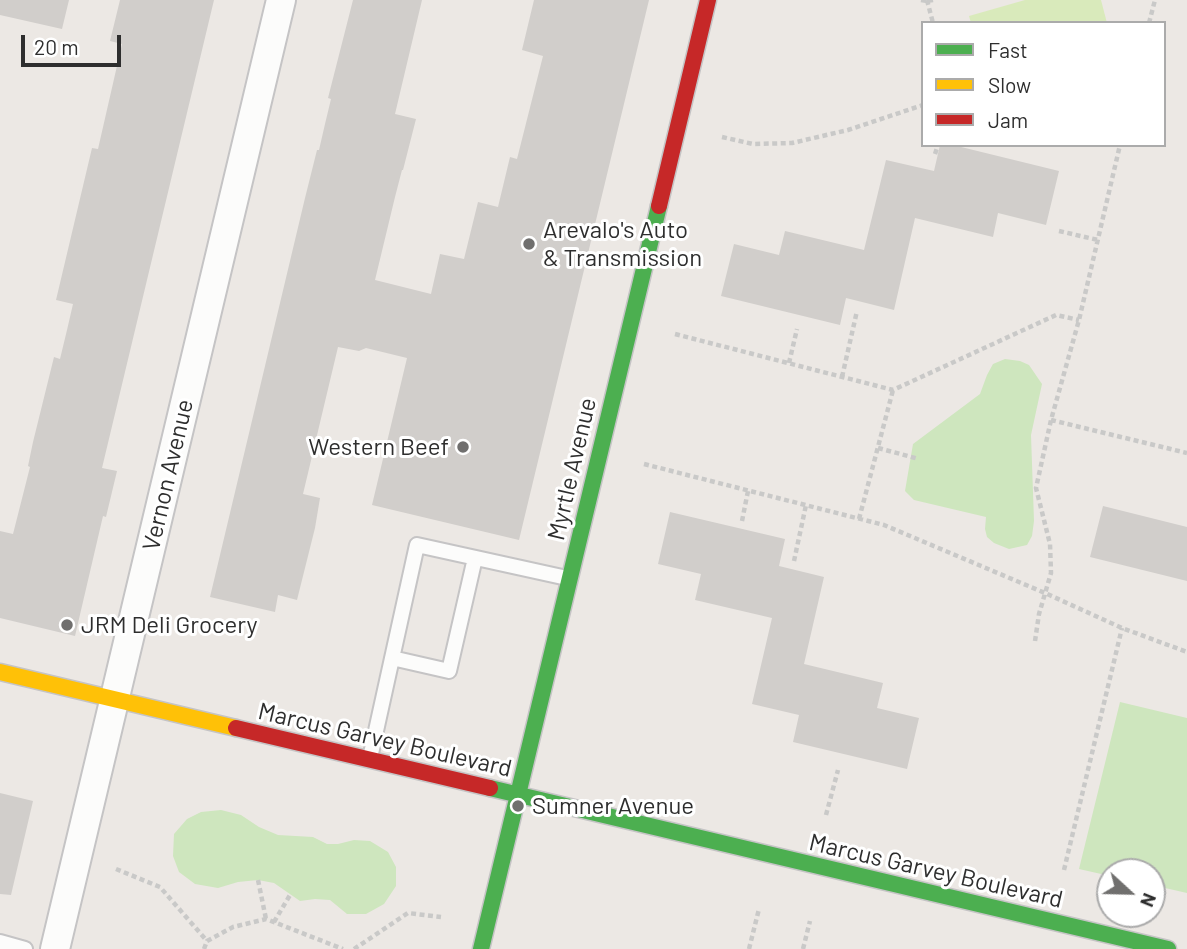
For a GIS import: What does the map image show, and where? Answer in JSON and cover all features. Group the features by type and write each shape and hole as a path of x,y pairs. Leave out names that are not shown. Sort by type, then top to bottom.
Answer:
{"street":[{"name":"Vernon Avenue","path":"55,949 281,0"},
{"name":"Myrtle Avenue","path":"481,949 708,0"},
{"name":"Marcus Garvey Boulevard","path":"0,672 1168,949"}],"lane":[{"path":"369,760 417,545 569,579"},
{"path":"392,658 449,671 475,558"},
{"path":"0,942 25,949"}],"path":[{"path":"927,0 932,21"},
{"path":"1150,21 1155,0"},
{"path":"722,137 753,144 792,144 848,130 921,106"},
{"path":"936,154 938,147"},
{"path":"1035,641 1051,573 1050,544 1037,488 1051,420 1079,320 1119,147"},
{"path":"1059,231 1098,240"},
{"path":"842,377 857,311"},
{"path":"675,334 893,390 1056,315 1079,320"},
{"path":"789,363 797,329"},
{"path":"859,519 893,390"},
{"path":"1051,420 1187,453"},
{"path":"878,448 919,459"},
{"path":"644,464 884,525 1122,628 1187,652"},
{"path":"741,521 748,491"},
{"path":"794,561 806,505"},
{"path":"1064,870 1122,628"},
{"path":"826,815 838,770"},
{"path":"116,869 160,887 207,941"},
{"path":"258,880 265,919"},
{"path":"274,922 290,895"},
{"path":"749,949 759,909"},
{"path":"354,949 408,913 441,917"},
{"path":"204,949 207,941 233,926 265,919 343,949"},
{"path":"803,949 810,921"}],"green space":[{"path":"1025,0 1101,0 1106,21 970,21 969,16"},
{"path":"1005,359 1029,365 1042,384 1031,435 1034,521 1032,536 1027,545 1009,549 987,537 986,517 914,500 905,491 913,444 980,394 993,364"},
{"path":"1120,702 1187,718 1187,893 1166,888 1166,858 1096,858 1096,873 1079,869"},
{"path":"221,810 241,815 278,835 313,837 327,844 354,840 370,841 388,852 396,867 396,886 384,904 366,914 347,914 330,900 300,901 274,883 258,880 218,888 195,884 179,872 173,856 174,834 187,819 201,812"}],"building":[{"path":"0,0 69,0 62,29 0,15"},
{"path":"120,0 214,0 102,468 117,471 106,517 103,516 75,636 0,618 0,531 13,534 54,357 60,359 73,304 56,300 92,148 98,149 122,44 110,41"},
{"path":"353,0 422,0 395,114 416,119 375,280 431,294 440,254 464,259 478,202 498,207 510,157 517,159 543,56 522,50 534,0 649,0 519,540 372,505 407,358 366,348 359,351 338,347 303,494 320,498 315,528 297,600 278,595 275,612 210,597"},
{"path":"940,147 961,147 1059,171 1046,225 998,213 993,237 915,218 894,310 846,298 840,325 721,296 734,244 779,255 785,231 864,250 886,160 934,171"},
{"path":"1103,506 1187,527 1187,581 1090,557"},
{"path":"670,512 785,539 779,566 824,577 804,664 883,683 877,708 919,718 907,769 793,742 799,715 752,704 772,618 695,600 701,574 658,564"},
{"path":"0,793 33,801 11,895 0,894"}],"traffic: fast":[{"path":"481,949 659,206"},
{"path":"490,788 1168,949"}],"traffic: slow":[{"path":"0,672 236,728"}],"traffic: jam":[{"path":"659,206 708,0"},
{"path":"236,728 490,788"}],"place":[{"name":"Arevalo's Auto & Transmission","path":"529,244"},
{"name":"Western Beef","path":"463,447"},
{"name":"JRM Deli Grocery","path":"67,625"},
{"name":"Sumner Avenue","path":"518,806"}]}
